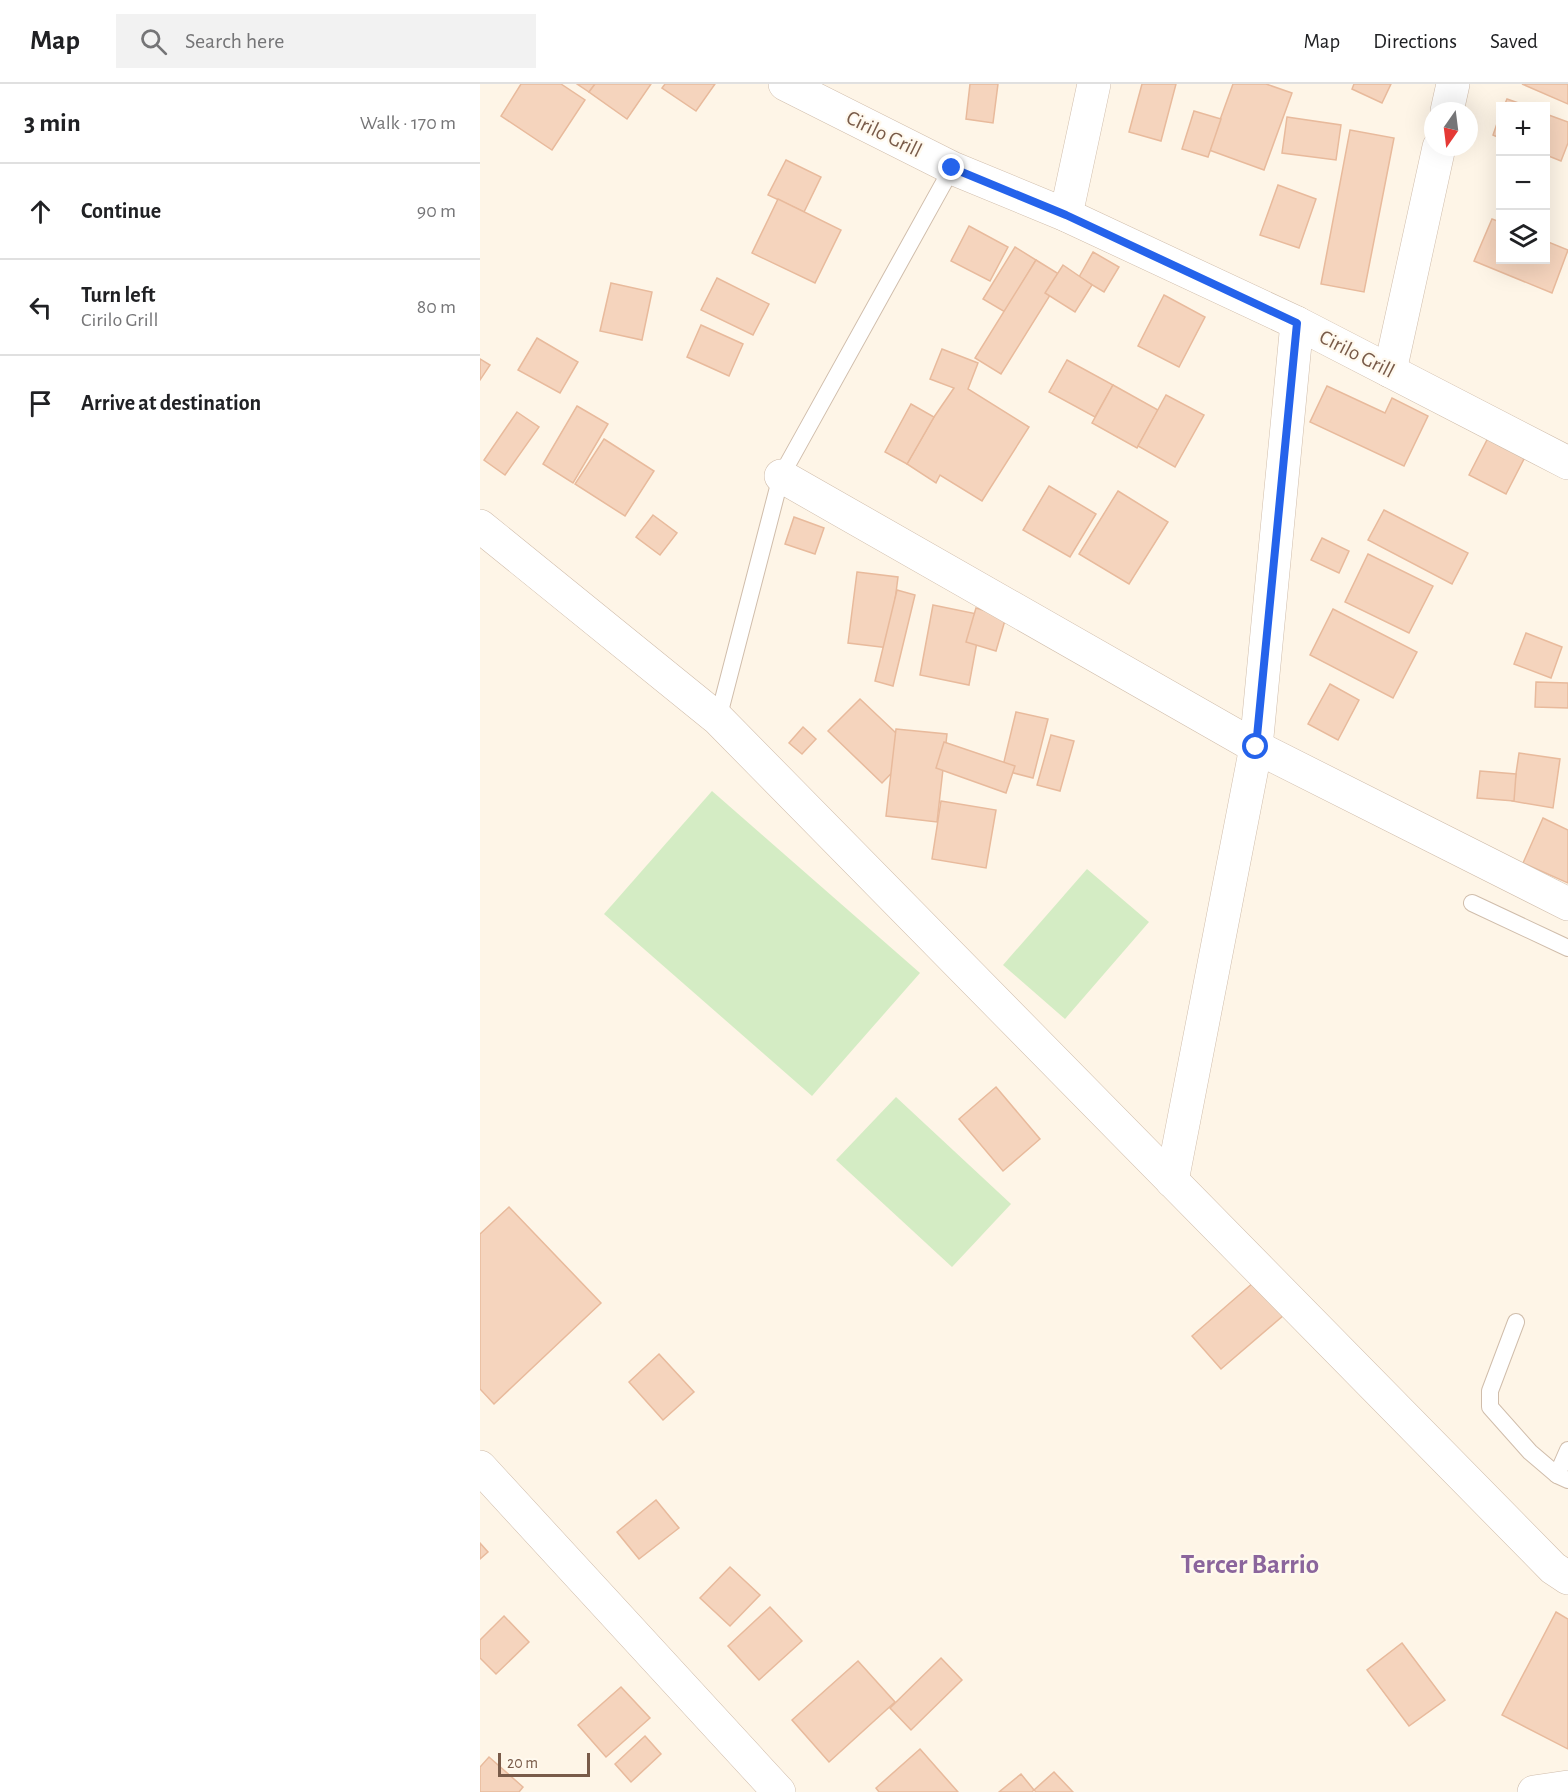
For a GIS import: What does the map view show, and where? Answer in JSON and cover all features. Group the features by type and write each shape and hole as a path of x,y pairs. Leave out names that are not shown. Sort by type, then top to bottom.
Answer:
{"street":[{"name":"Cirilo Grill","path":"785,84 952,168 1066,215 1297,323 1568,463"},
{"path":"1066,215 1094,84"},
{"path":"1449,102 1453,84"},
{"path":"1390,371 1437,156"},
{"path":"1172,1181 1256,747 1297,323"},
{"path":"781,476 1256,747 1568,904"},
{"path":"480,526 718,719 1553,1568 1568,1578"},
{"path":"480,1467 779,1792"},
{"path":"1534,1792 1568,1787"}],"lane":[{"path":"718,719 781,476 952,168"},
{"path":"1472,903 1568,948"},
{"path":"1515,1322 1490,1391 1490,1407 1530,1452 1562,1477 1568,1450"}],"green space":[{"path":"712,791 920,973 812,1096 604,914"},
{"path":"1087,869 1149,922 1065,1019 1003,965"},
{"path":"896,1097 1011,1204 952,1267 836,1160"}],"building":[{"path":"521,84 561,84 585,100 552,150 501,116"},
{"path":"577,84 595,84 589,92"},
{"path":"595,84 651,84 627,119 589,92"},
{"path":"665,84 715,84 696,111 662,88"},
{"path":"970,84 998,84 993,123 966,119"},
{"path":"1142,84 1176,84 1161,141 1129,132"},
{"path":"1233,84 1266,84 1292,93 1264,170 1209,150"},
{"path":"1354,84 1391,84 1382,103 1352,89"},
{"path":"1522,84 1568,84 1568,104"},
{"path":"1194,111 1221,119 1208,157 1182,149"},
{"path":"1550,115 1568,122 1568,143 1561,161 1550,157"},
{"path":"1287,117 1341,125 1336,160 1282,153"},
{"path":"1350,130 1394,138 1364,292 1321,284"},
{"path":"786,160 821,177 804,212 768,195"},
{"path":"1278,185 1316,199 1299,248 1260,235"},
{"path":"778,199 841,230 815,283 752,253"},
{"path":"1492,219 1496,220 1496,264 1550,264 1550,243 1568,250 1552,293 1474,261"},
{"path":"969,226 1008,247 990,281 951,261"},
{"path":"1015,247 1036,260 1005,312 983,299"},
{"path":"1093,252 1119,267 1104,292 1079,277"},
{"path":"1036,260 1062,276 1001,374 975,358"},
{"path":"1063,265 1092,285 1075,312 1045,293"},
{"path":"717,278 769,304 753,335 701,310"},
{"path":"611,283 652,292 642,340 600,331"},
{"path":"1164,295 1205,317 1179,367 1138,346"},
{"path":"701,325 743,344 729,376 687,357"},
{"path":"537,338 578,362 560,393 518,370"},
{"path":"942,349 978,363 968,389 1029,427 982,501 940,475 936,483 907,464 954,388 930,379"},
{"path":"480,359 490,365 480,380"},
{"path":"1067,360 1113,385 1095,417 1049,392"},
{"path":"1113,385 1158,410 1137,448 1092,423"},
{"path":"1327,386 1385,413 1392,398 1428,416 1404,466 1310,422"},
{"path":"1166,395 1204,415 1175,467 1138,446"},
{"path":"911,404 934,417 907,464 885,452"},
{"path":"577,406 608,424 573,483 543,464"},
{"path":"517,412 539,427 505,475 484,460"},
{"path":"1489,436 1526,455 1506,494 1469,475"},
{"path":"604,439 654,471 625,516 575,484"},
{"path":"1049,486 1096,514 1070,557 1023,530"},
{"path":"1118,491 1168,522 1129,584 1079,554"},
{"path":"1384,510 1468,553 1452,584 1368,540"},
{"path":"653,515 677,533 660,555 636,537"},
{"path":"794,517 824,528 815,554 785,544"},
{"path":"1322,538 1349,551 1339,573 1311,560"},
{"path":"1368,554 1433,586 1409,633 1345,602"},
{"path":"857,572 898,577 889,648 848,643"},
{"path":"897,590 915,595 893,686 875,681"},
{"path":"933,605 982,615 969,685 920,675"},
{"path":"976,608 1006,617 996,651 966,642"},
{"path":"1333,609 1417,652 1393,698 1310,655"},
{"path":"1526,633 1562,647 1551,678 1514,664"},
{"path":"1536,682 1568,683 1568,708 1535,707"},
{"path":"1330,684 1359,700 1338,740 1308,724"},
{"path":"860,699 914,750 882,783 828,731"},
{"path":"1016,712 1048,719 1033,778 1002,770"},
{"path":"803,727 816,739 802,754 789,743"},
{"path":"896,729 947,734 937,822 886,816"},
{"path":"1051,735 1074,741 1060,791 1037,785"},
{"path":"944,742 1015,766 1006,793 936,768"},
{"path":"1519,753 1560,759 1553,808 1512,801"},
{"path":"1480,771 1516,774 1514,801 1477,798"},
{"path":"941,801 996,810 986,868 932,859"},
{"path":"1543,818 1568,830 1568,883 1523,863"},
{"path":"996,1087 1040,1139 1003,1171 959,1119"},
{"path":"509,1207 601,1303 494,1404 480,1389 480,1234"},
{"path":"1254,1282 1284,1315 1221,1369 1192,1336"},
{"path":"659,1354 694,1392 663,1420 629,1382"},
{"path":"656,1500 679,1528 639,1559 617,1532"},
{"path":"480,1543 488,1552 480,1559"},
{"path":"730,1567 760,1595 730,1626 700,1598"},
{"path":"770,1607 802,1641 759,1680 728,1646"},
{"path":"1556,1612 1568,1619 1568,1749 1502,1715"},
{"path":"504,1616 529,1642 496,1674 480,1658 480,1640"},
{"path":"1402,1643 1445,1700 1409,1726 1367,1670"},
{"path":"941,1658 962,1680 911,1730 890,1708"},
{"path":"858,1661 895,1702 829,1762 792,1720"},
{"path":"621,1687 650,1718 606,1757 578,1725"},
{"path":"645,1736 661,1754 631,1782 615,1764"},
{"path":"920,1749 958,1792 879,1792 876,1788"},
{"path":"489,1757 523,1787 519,1792 480,1792 480,1767"},
{"path":"1054,1772 1073,1792 1036,1792 1034,1790"},
{"path":"1021,1774 1034,1790 1032,1792 999,1792"}],"district":[{"name":"Tercer Barrio","path":"1250,1564"}],"route":[{"path":"952,168 1066,215 1297,323 1256,747"}]}
